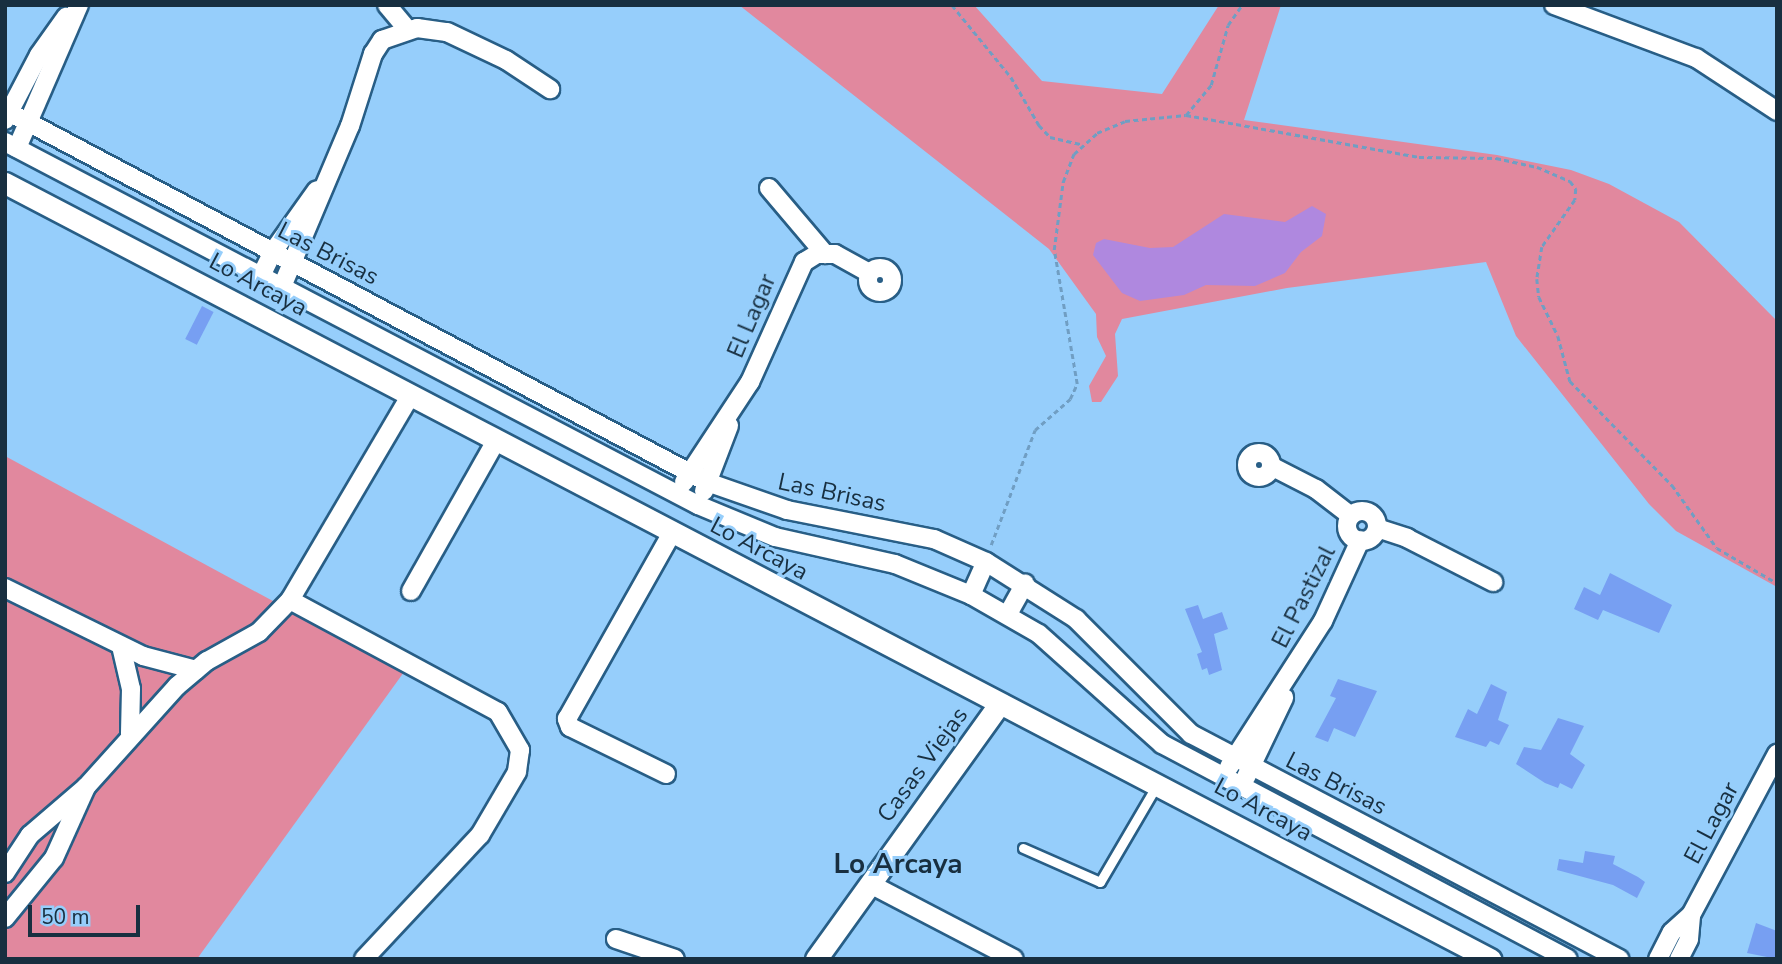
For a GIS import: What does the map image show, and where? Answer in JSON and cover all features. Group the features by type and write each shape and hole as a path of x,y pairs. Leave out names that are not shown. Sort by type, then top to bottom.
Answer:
{"street":[{"path":"6,114 39,55 77,5"},
{"path":"11,145 28,123 77,5"},
{"path":"387,5 408,30"},
{"path":"1553,5 1696,58 1777,111"},
{"path":"281,289 294,265 323,182 350,126 376,47 408,30 447,32 506,60 550,89"},
{"name":"Las Brisas","path":"6,114 28,123 707,482 787,510 934,540 986,562 1025,583 1095,636 1180,726 1252,768 1619,959"},
{"name":"Las Brisas","path":"11,145 698,506 775,537 895,564 971,595 1008,614 1061,652 1144,731 1223,778 1567,959"},
{"path":"260,278 272,253 323,182"},
{"name":"Lo Arcaya","path":"5,183 1490,959"},
{"path":"769,188 825,254 844,256 869,273"},
{"name":"El Lagar","path":"734,409 769,345 797,271 810,257 825,254"},
{"path":"8,862 52,814 86,787 130,734 196,670 258,632 290,600 410,396"},
{"path":"677,495 689,472 734,409"},
{"path":"698,506 734,409"},
{"path":"411,591 496,441"},
{"path":"1270,466 1316,489 1351,516"},
{"path":"1351,516 1369,512 1377,528 1407,538 1493,582"},
{"path":"1351,516 1348,528 1360,540 1369,539 1377,528"},
{"path":"666,774 570,727 567,719 672,533"},
{"name":"El Pastizal","path":"1292,675 1334,600 1360,540"},
{"path":"971,595 986,562"},
{"path":"1008,614 1025,583"},
{"path":"5,589 121,646 196,670"},
{"path":"290,600 498,712 520,750 517,772 480,835 365,959"},
{"path":"121,646 131,689 130,734"},
{"path":"1223,778 1292,675"},
{"path":"1240,787 1252,768 1292,675"},
{"name":"Casas Viejas","path":"816,959 999,704"},
{"name":"El Lagar","path":"1691,915 1777,754"},
{"path":"5,918 54,858 86,787"},
{"path":"870,884 1014,959"},
{"path":"1658,959 1672,932 1691,915"},
{"path":"1679,959 1689,939 1691,915"},
{"path":"616,939 675,959"}],"lane":[{"path":"1023,848 1100,882 1157,784"}],"path":[{"path":"952,5 989,47 1050,137 1081,144"},
{"path":"1186,115 1211,85 1228,25 1242,5"},
{"path":"986,562 1002,508 1035,430 1070,399 1077,384 1054,250 1063,182 1081,144 1125,121 1186,115 1419,157 1496,158 1537,167 1570,181 1576,189 1575,200 1537,260 1539,297 1558,336 1570,381 1672,485 1717,548 1777,583"}],"shaded area":[{"path":"739,5 974,5 1042,81 1162,94 1219,5 1281,5 1244,120 1497,155 1571,170 1609,184 1679,222 1777,321 1777,587 1676,531 1649,504 1516,336 1486,262 1287,288 1122,319 1115,334 1118,376 1101,402 1092,402 1089,386 1106,356 1097,337 1096,314 1049,249"},
{"path":"1312,206 1326,214 1322,236 1301,252 1285,273 1255,286 1206,285 1184,295 1140,301 1122,293 1093,255 1096,243 1104,239 1150,248 1173,247 1224,214 1285,222"},
{"path":"5,456 404,672 197,959 5,959"}],"building":[{"path":"202,306 214,312 197,345 185,339"},
{"path":"1610,573 1672,605 1659,633 1603,610 1598,620 1574,609 1584,587 1600,595"},
{"path":"1198,605 1203,619 1222,612 1228,629 1214,634 1222,670 1209,675 1207,668 1202,670 1197,654 1202,652 1185,609"},
{"path":"1338,679 1377,691 1355,737 1334,728 1328,742 1315,737 1336,698 1330,696"},
{"path":"1491,684 1507,692 1498,720 1509,725 1499,745 1490,741 1486,747 1455,737 1468,709 1477,714"},
{"path":"1558,718 1584,726 1570,754 1585,765 1572,789 1560,783 1558,788 1545,783 1516,764 1524,747 1541,750"},
{"path":"1585,851 1615,856 1613,864 1645,882 1637,898 1613,885 1557,870 1559,859 1583,863"},
{"path":"1756,923 1777,931 1777,959 1747,953"}],"district":[{"name":"Lo Arcaya","path":"898,864"}]}
